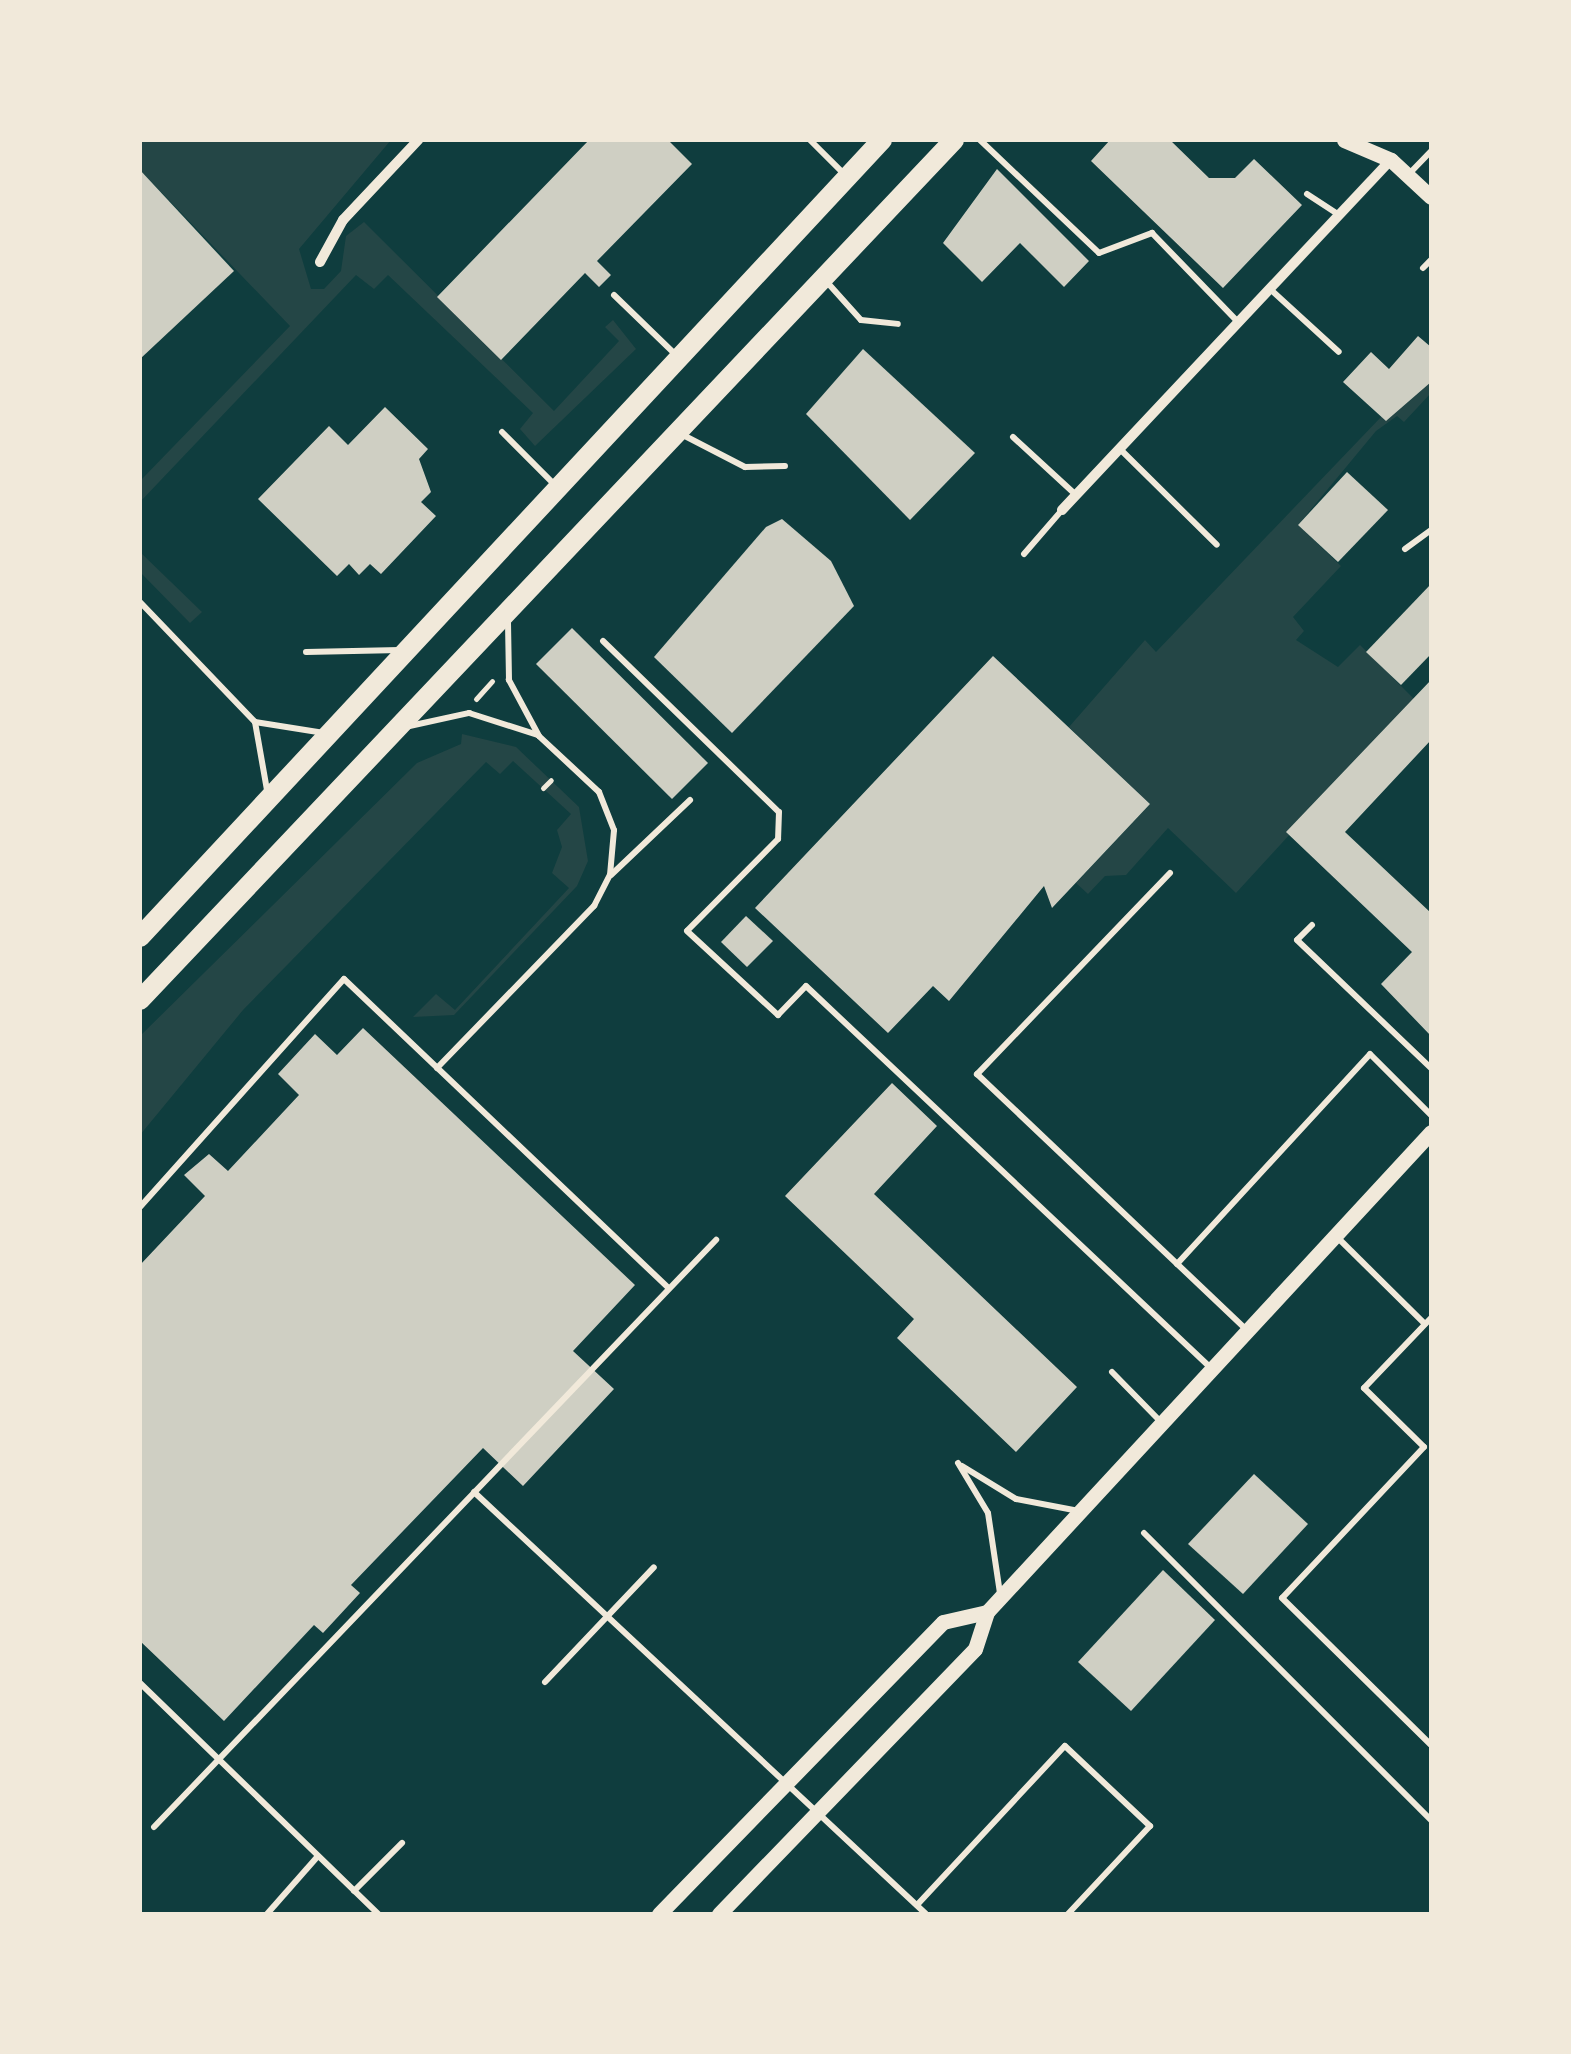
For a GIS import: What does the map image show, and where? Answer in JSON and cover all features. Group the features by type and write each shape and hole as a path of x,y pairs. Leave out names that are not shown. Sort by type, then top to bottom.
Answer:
{"main road":[{"path":"140,937 402,650 882,140"},
{"path":"140,1000 954,140"}],"street":[{"path":"320,262 343,220 418,140"},
{"path":"1344,140 1391,160"},
{"path":"1380,140 1391,160 1431,197"},
{"path":"1062,510 1391,160"},
{"path":"718,1914 975,1649 987,1612 1431,1132"},
{"path":"659,1914 943,1622 987,1612"}],"lane":[{"path":"810,140 848,177"},
{"path":"980,140 1099,253 1152,233 1239,322"},
{"path":"1408,176 1431,150"},
{"path":"1306,194 1340,215"},
{"path":"1423,268 1431,260"},
{"path":"822,277 861,320 898,324"},
{"path":"1270,289 1339,352"},
{"path":"614,295 678,357"},
{"path":"502,432 556,486"},
{"path":"675,432 745,467 785,466"},
{"path":"1012,437 1076,496"},
{"path":"1120,449 1217,544"},
{"path":"1024,554 1062,510"},
{"path":"1406,549 1431,530"},
{"path":"140,602 255,722 267,796"},
{"path":"508,609 510,680 540,736 599,792 614,830 610,876"},
{"path":"604,641 779,812 778,839 687,932 778,1015 806,986 1212,1369"},
{"path":"306,652 402,650"},
{"path":"394,730 469,714 540,736"},
{"path":"255,722 325,733"},
{"path":"437,1068 594,906 610,876 690,800"},
{"path":"1170,873 976,1074 1248,1330"},
{"path":"1312,925 1296,940 1431,1068"},
{"path":"140,1208 344,979 669,1288"},
{"path":"1178,1264 1370,1054 1431,1115"},
{"path":"1335,1236 1428,1321 1364,1388 1424,1447 1282,1598 1431,1745"},
{"path":"154,1827 716,1240"},
{"path":"1112,1372 1162,1423"},
{"path":"1000,1598 988,1513 958,1463 1016,1499 1081,1511"},
{"path":"474,1492 926,1914"},
{"path":"1144,1532 1431,1820"},
{"path":"545,1682 654,1568"},
{"path":"140,1684 378,1914"},
{"path":"917,1906 1065,1746 1150,1826 1068,1914"},
{"path":"354,1891 402,1842"},
{"path":"267,1914 318,1856"}],"path":[{"path":"475,700 497,675"},
{"path":"543,788 551,780"}],"shaded area":[{"path":"140,140 391,140 299,249 311,289 324,289 341,271 346,236 364,222 554,411 619,341 605,327 613,320 636,349 535,446 520,429 533,413 388,275 374,289 356,275 140,502 140,481 290,326 140,170"},
{"path":"1431,382 1431,393 1404,422 1397,416 1376,431 1298,525 1341,566 1293,617 1304,631 1296,640 1338,667 1360,645 1414,699 1236,893 1168,828 1126,875 1105,876 1088,894 1076,883 1150,804 1069,727 1145,640 1156,652 1381,417"},
{"path":"140,552 202,612 190,623 140,572"},
{"path":"462,734 516,747 579,807 588,861 577,886 454,1015 413,1017 436,994 455,1010 569,888 552,873 562,847 557,830 571,814 513,761 500,774 486,762 243,1010 140,1135 140,1036 417,763 461,744"}],"building":[{"path":"589,140 668,140 692,164 597,261 611,275 599,287 585,273 501,360 437,297"},
{"path":"1110,140 1170,140 1209,178 1235,178 1254,159 1302,205 1223,288 1091,161"},
{"path":"997,169 1089,261 1064,287 1020,243 982,282 943,243"},
{"path":"140,170 234,271 140,359"},
{"path":"1418,336 1431,347 1431,382 1386,421 1343,382 1371,352 1389,369"},
{"path":"863,349 975,453 910,520 806,414"},
{"path":"385,407 428,449 419,459 431,492 421,502 436,516 381,574 370,564 359,575 349,564 337,576 258,499 329,426 348,445"},
{"path":"1347,472 1388,510 1338,562 1298,525"},
{"path":"782,519 831,561 854,606 732,733 654,657 766,527"},
{"path":"1431,584 1431,654 1401,685 1366,652"},
{"path":"572,628 708,763 672,799 536,664"},
{"path":"993,656 1150,804 1052,908 1044,886 949,1001 933,986 888,1033 755,908"},
{"path":"1431,680 1431,740 1345,832 1431,913 1431,1036 1381,984 1412,952 1286,832"},
{"path":"746,916 773,941 747,967 721,942"},
{"path":"363,1028 635,1285 573,1351 614,1389 523,1486 483,1448 351,1585 360,1593 323,1633 314,1625 224,1721 140,1641 140,1265 205,1196 184,1175 209,1154 228,1171 299,1095 278,1074 315,1034 337,1055"},
{"path":"892,1083 937,1126 874,1194 1077,1387 1016,1452 897,1338 914,1319 785,1196"},
{"path":"1254,1474 1308,1524 1243,1594 1188,1544"},
{"path":"1163,1570 1215,1620 1131,1711 1078,1662"}]}
